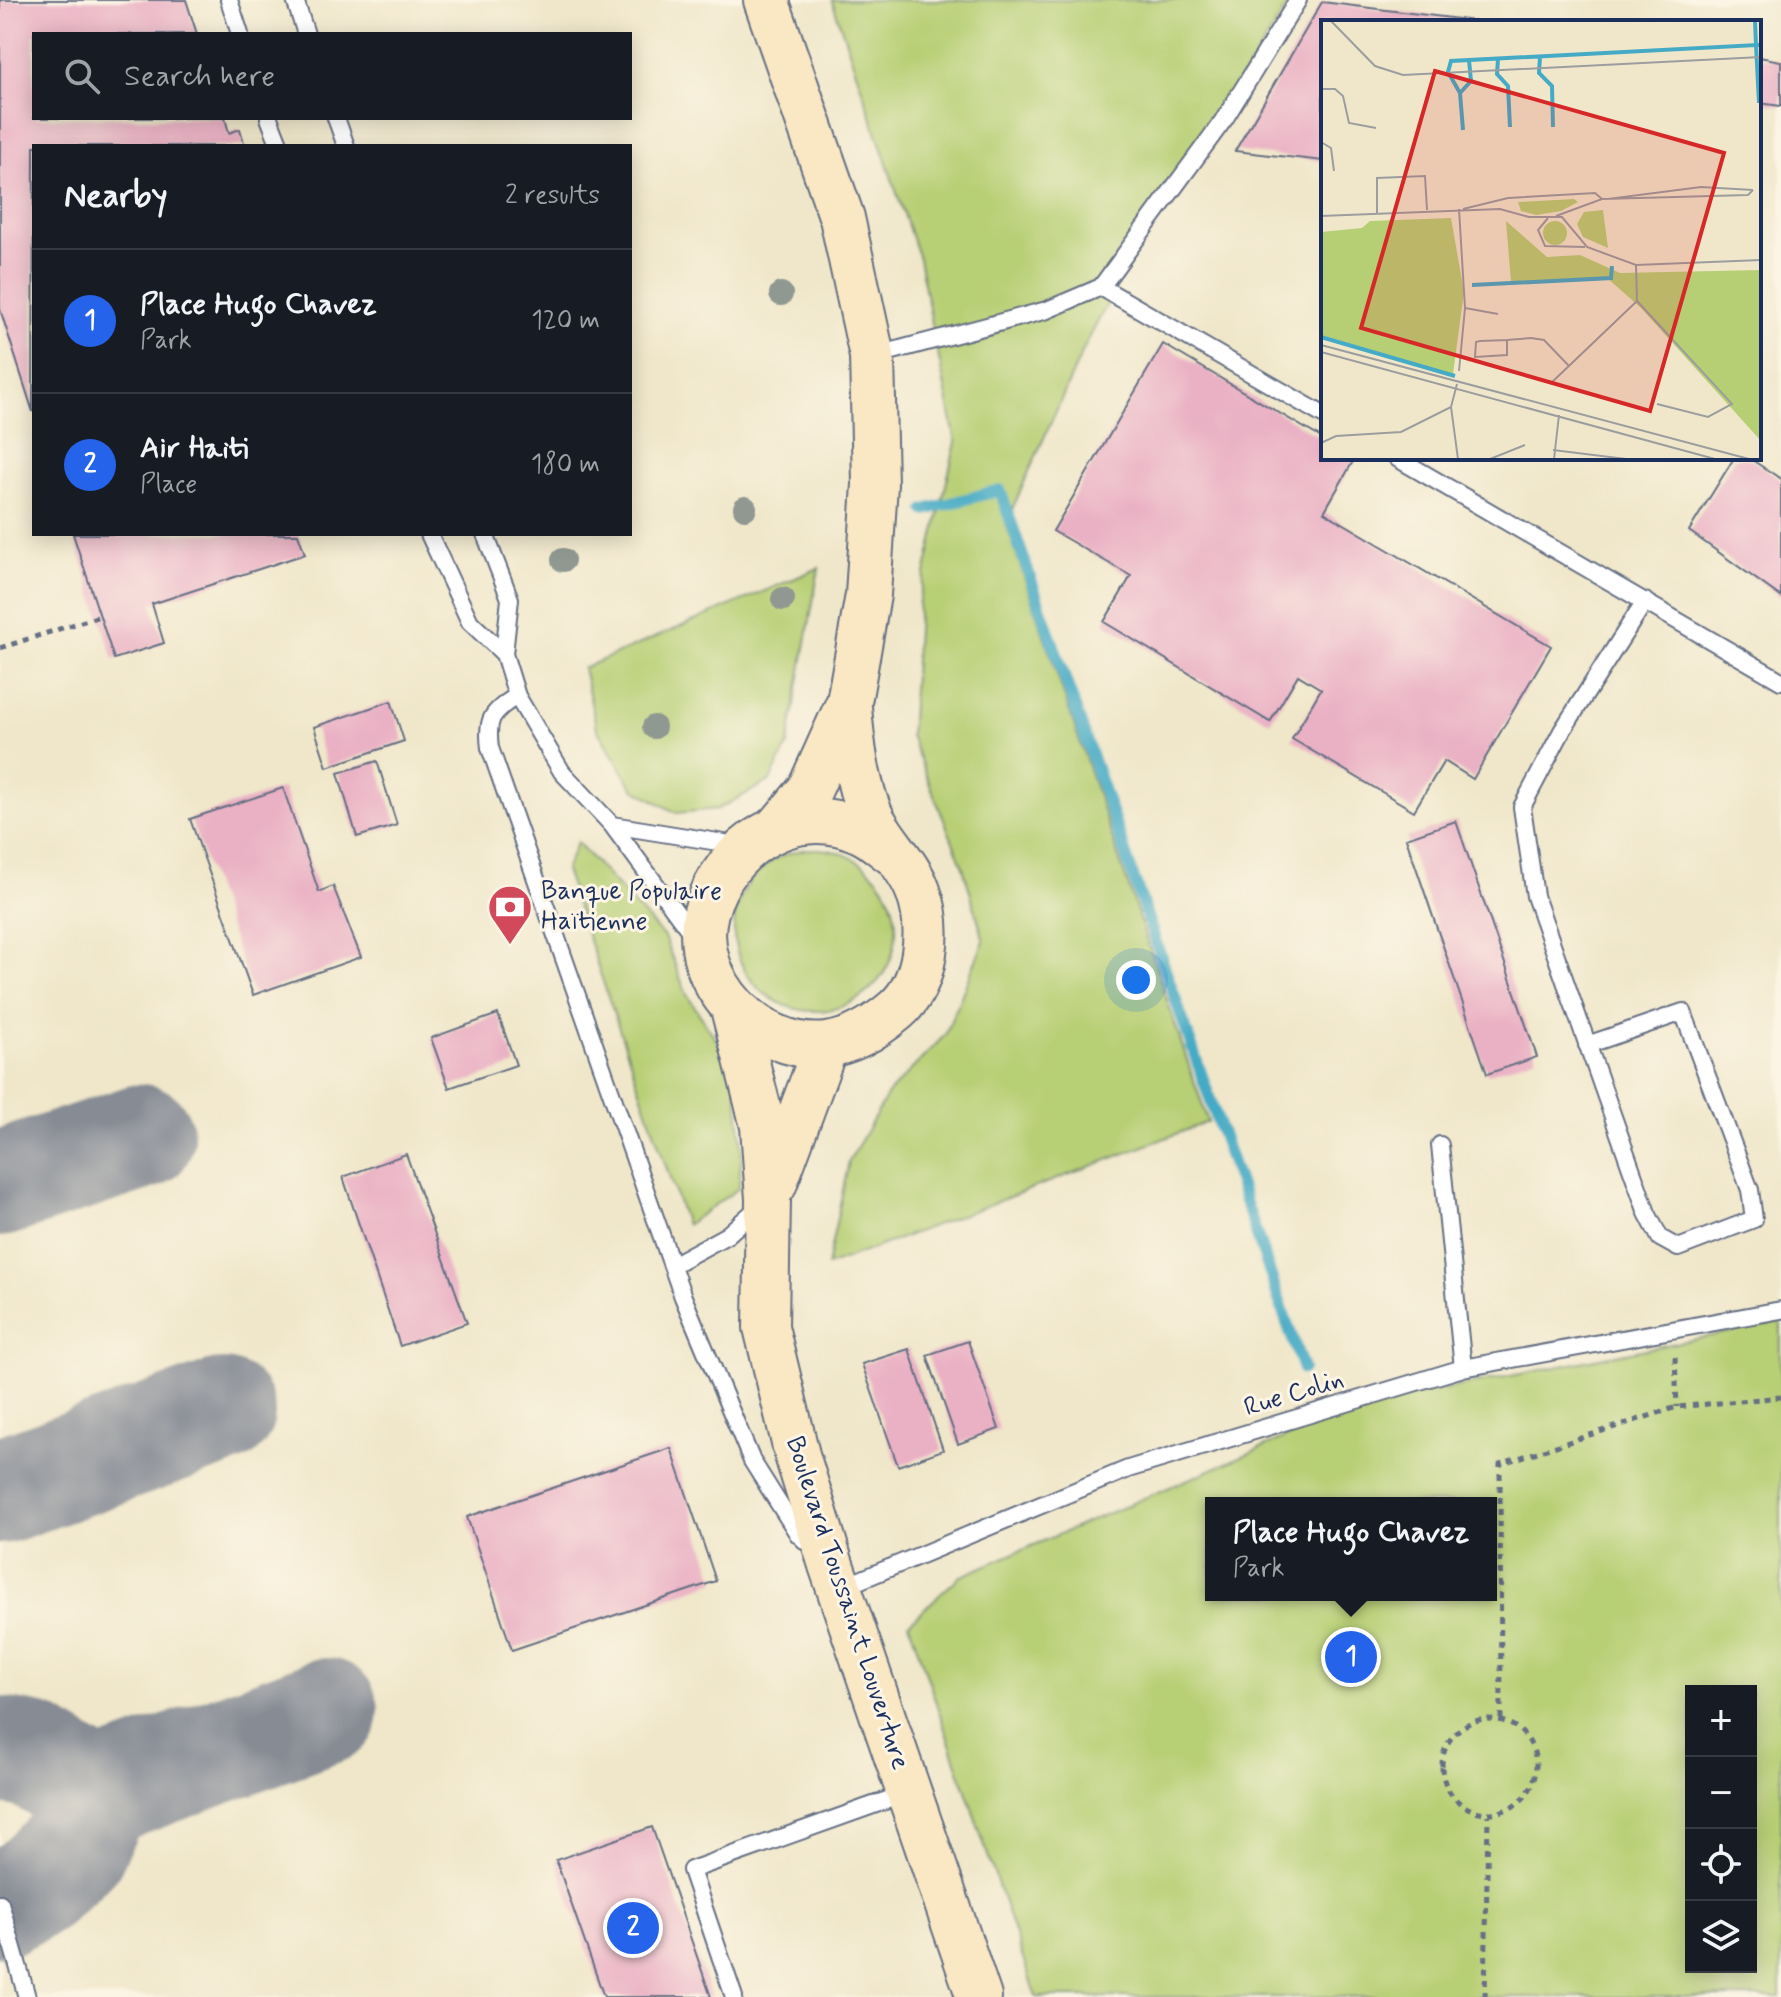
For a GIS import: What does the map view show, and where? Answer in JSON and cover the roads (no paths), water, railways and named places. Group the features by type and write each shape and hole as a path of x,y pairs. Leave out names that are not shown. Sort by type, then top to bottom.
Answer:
{"main road":[{"path":"766,0 842,218 872,356 875,484 868,595 849,702 809,791 719,877 705,915 707,957 716,984 733,1008 759,1030 792,1043 826,1045 866,1033 899,1007 920,972 927,931 918,890 871,816 854,764 849,702"},
{"path":"762,836 820,821 861,831 896,855"},
{"name":"Boulevard Toussaint Louverture","path":"733,1008 763,1126 768,1199 766,1327 797,1455 835,1577 979,1997"},
{"name":"Boulevard Toussaint Louverture","path":"768,1199 826,1045"}],"lane":[{"path":"229,0 239,32"},
{"path":"295,0 305,32"},
{"path":"872,356 1047,310 1101,287 1225,118 1298,0"},
{"path":"270,120 279,144"},
{"path":"337,120 345,144"},
{"path":"1101,287 1321,414"},
{"path":"1400,460 1781,681"},
{"path":"430,536 470,622 504,654"},
{"path":"486,536 510,599 504,654 517,696 562,772 612,825 707,957"},
{"path":"1587,1045 1683,1012 1750,1190 1754,1219 1678,1248 1660,1238 1647,1213 1587,1045 1535,896 1522,807 1562,731 1645,601"},
{"path":"517,696 491,715 487,725 490,748 672,1265 752,1461 798,1534 835,1577"},
{"path":"612,825 762,836"},
{"path":"1440,1145 1463,1368"},
{"path":"672,1265 727,1235 768,1199"},
{"name":"Rue Colin","path":"835,1577 1128,1469 1463,1368 1781,1310"},
{"path":"734,1997 691,1870 908,1792"},
{"path":"0,1903 27,1997"}],"waterway":[{"path":"925,510 1000,490 1303,1369"}],"place":[{"name":"Banque Populaire Haïtienne","path":"510,946"},
{"name":"Place Hugo Chavez","path":"1351,1657"},
{"name":"Air Haiti","path":"633,1928"}]}
